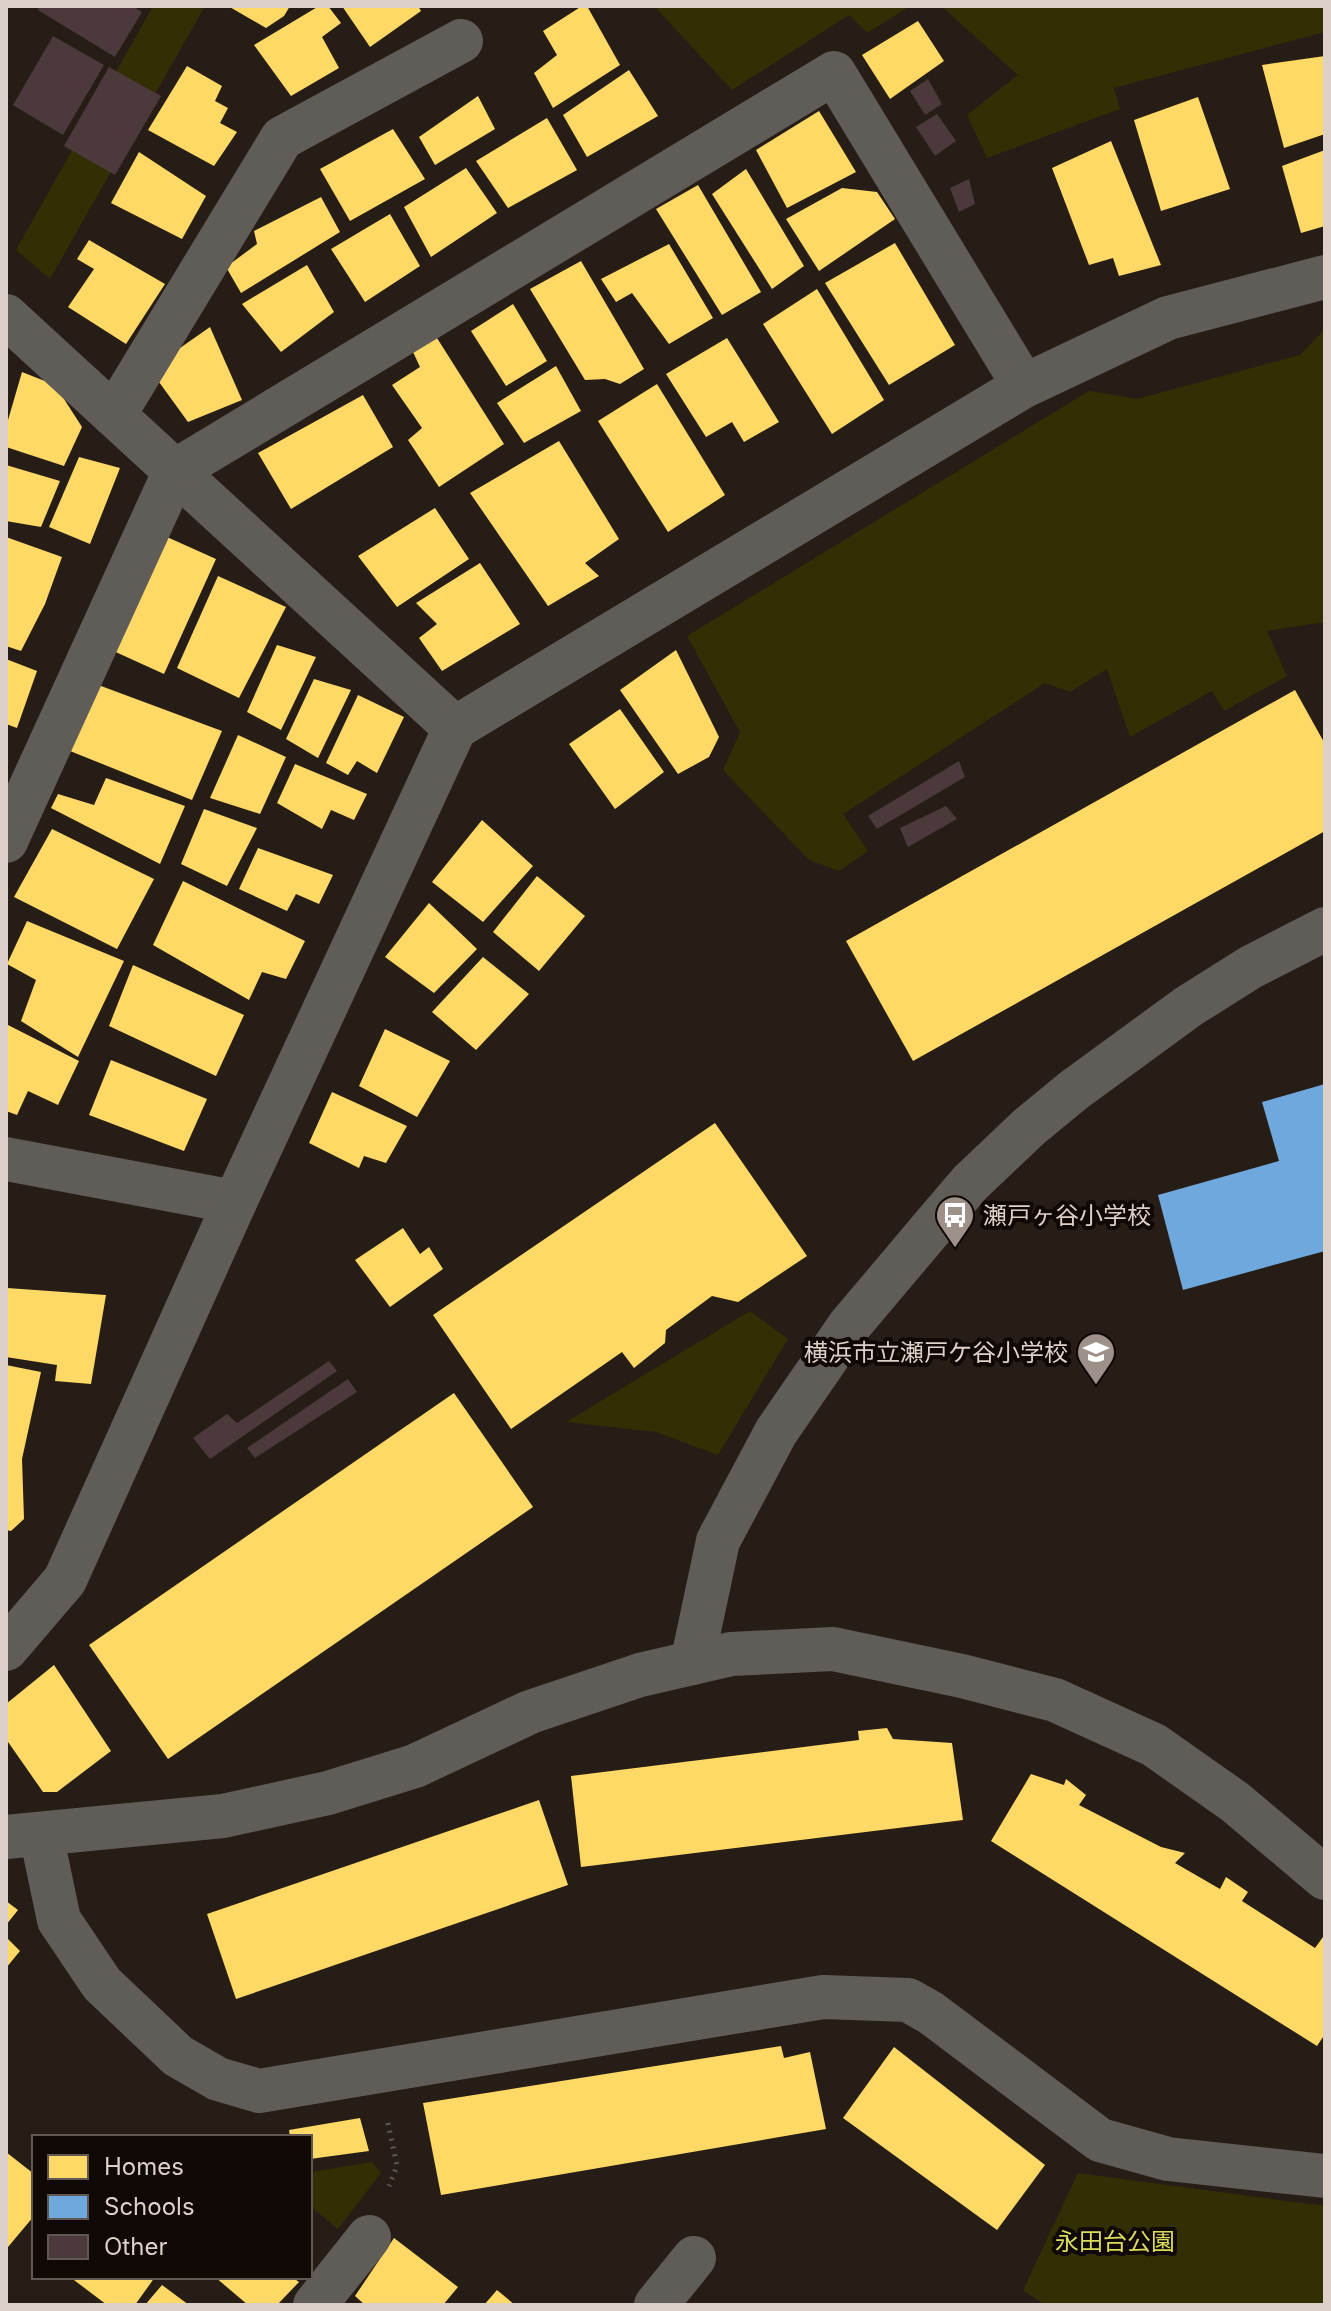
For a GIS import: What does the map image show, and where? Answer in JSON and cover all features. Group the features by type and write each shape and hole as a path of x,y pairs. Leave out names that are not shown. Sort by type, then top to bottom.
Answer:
{"street":[{"path":"114,415 282,138 461,41"},
{"path":"6,841 175,471 834,73 1024,386"},
{"path":"6,1649 65,1580 235,1202 455,728 1024,386 1168,318 1325,277"},
{"path":"6,316 455,728"},
{"path":"692,1663 718,1541 776,1432 849,1326 970,1183 1029,1127 1113,1060 1251,967 1325,929"},
{"path":"6,1159 235,1202"},
{"path":"1325,1878 1235,1802 1154,1745 1055,1700 962,1676 833,1649 731,1654 640,1675 530,1712 415,1766 328,1793 223,1816 23,1835 59,1920 102,1984 178,2056 218,2079 259,2091 823,1997 908,2000 931,2013 1100,2140 1168,2159 1325,2176"},
{"path":"315,2305 369,2237"},
{"path":"656,2305 694,2258"}],"path":[{"path":"369,2237 397,2166 385,2111"}],"green space":[{"path":"153,6 205,6 50,279 16,250"},
{"path":"654,6 910,6 867,33 849,15 732,90"},
{"path":"941,6 1325,6 1325,32 1114,88 1120,109 987,158 967,115 1018,75"},
{"path":"1325,329 1325,622 1267,631 1287,676 1224,711 1212,691 1130,737 1107,669 1070,692 1045,683 843,814 868,851 839,871 809,860 723,770 740,732 687,636 1089,391 1137,399 1300,355"},
{"path":"750,1311 788,1339 718,1455 656,1432 566,1422"},
{"path":"372,2162 381,2173 338,2229 312,2208 312,2172"},
{"name":"永田台公園","path":"1078,2173 1325,2206 1325,2305 1045,2305 1023,2290"}],"building: Homes":[{"path":"228,6 290,6 284,16 266,28"},
{"path":"319,6 328,6 341,23 322,37 339,68 291,96 254,45"},
{"path":"342,6 418,6 421,11 370,47"},
{"path":"582,6 587,6 620,65 553,108 534,73 557,55 543,31"},
{"path":"918,21 944,61 890,99 862,55"},
{"path":"1325,56 1325,134 1284,148 1262,65"},
{"path":"187,66 222,86 215,101 228,108 220,123 237,132 214,166 148,130"},
{"path":"629,70 658,116 587,157 563,115"},
{"path":"478,96 495,129 435,165 419,137"},
{"path":"1198,97 1230,189 1161,211 1134,120"},
{"path":"819,111 856,172 787,208 756,150"},
{"path":"547,118 577,170 508,208 476,161"},
{"path":"393,129 425,179 350,221 320,169"},
{"path":"1111,141 1161,265 1119,276 1113,258 1089,265 1052,168"},
{"path":"1325,150 1325,226 1301,233 1282,166"},
{"path":"139,152 206,196 182,239 111,203"},
{"path":"466,168 497,213 431,257 404,207"},
{"path":"746,169 804,266 772,289 712,194"},
{"path":"698,185 761,292 722,315 656,209"},
{"path":"842,188 877,192 895,219 819,271 786,219"},
{"path":"321,197 340,232 241,293 226,267 257,244 254,231"},
{"path":"390,214 420,266 365,302 331,249"},
{"path":"89,240 165,284 126,344 68,307 94,269 77,259"},
{"path":"895,243 955,345 889,385 825,283"},
{"path":"669,244 713,318 669,344 632,293 616,302 601,279"},
{"path":"581,261 644,369 620,384 605,379 585,380 530,289"},
{"path":"307,265 334,312 281,352 242,304"},
{"path":"817,289 884,400 832,434 763,324"},
{"path":"513,304 547,361 506,386 471,331"},
{"path":"210,327 242,400 188,422 159,382 170,355"},
{"path":"437,338 504,444 439,487 408,440 422,428 392,385 420,367 413,352"},
{"path":"727,338 779,422 744,442 732,422 706,437 666,374"},
{"path":"556,366 581,411 524,443 497,403"},
{"path":"22,372 55,385 82,427 64,466 6,447 6,427"},
{"path":"657,384 725,495 668,532 598,421"},
{"path":"363,395 393,447 291,509 258,453"},
{"path":"559,441 619,539 585,563 599,576 548,606 470,493"},
{"path":"79,457 120,468 90,544 49,527"},
{"path":"6,465 60,481 41,527 6,521"},
{"path":"435,508 469,559 397,607 358,556"},
{"path":"6,537 62,557 45,604 21,651 6,646"},
{"path":"167,537 216,559 164,674 109,649"},
{"path":"480,563 520,624 442,671 419,638 437,624 416,603"},
{"path":"218,576 286,607 239,698 177,668"},
{"path":"277,645 316,657 281,730 247,712"},
{"path":"676,650 719,737 709,757 678,774 620,690"},
{"path":"6,659 37,671 17,728 6,724"},
{"path":"314,679 351,690 318,758 286,739"},
{"path":"93,683 222,731 192,800 70,751"},
{"path":"1295,690 1325,744 1325,831 913,1061 846,941"},
{"path":"358,695 404,717 377,773 357,761 348,775 326,763"},
{"path":"620,709 664,772 615,809 569,744"},
{"path":"238,735 286,757 260,814 210,798"},
{"path":"295,764 367,794 354,820 331,810 322,829 277,803"},
{"path":"106,778 185,806 160,864 51,808 58,794 94,805"},
{"path":"204,809 257,828 227,886 181,864"},
{"path":"482,820 533,866 483,922 432,882"},
{"path":"52,829 154,879 117,949 14,897"},
{"path":"258,848 333,875 319,904 296,894 287,911 239,889"},
{"path":"537,876 585,916 539,971 493,932"},
{"path":"183,881 305,941 286,979 262,972 249,1000 153,945"},
{"path":"429,903 477,949 434,993 385,957"},
{"path":"27,921 124,961 78,1057 21,1021 36,980 7,964"},
{"path":"483,957 529,994 476,1050 432,1012"},
{"path":"133,965 244,1015 216,1076 109,1026"},
{"path":"6,1024 79,1061 58,1105 28,1091 17,1115 6,1111"},
{"path":"385,1029 450,1061 417,1117 359,1086"},
{"path":"111,1060 207,1099 184,1151 89,1115"},
{"path":"332,1092 407,1126 386,1163 364,1156 359,1168 309,1143"},
{"path":"715,1123 807,1256 738,1302 712,1296 666,1330 665,1343 634,1368 622,1352 511,1429 433,1315"},
{"path":"403,1228 420,1254 429,1247 443,1269 390,1307 355,1260"},
{"path":"7,1288 106,1295 91,1384 55,1381 57,1365 6,1357"},
{"path":"6,1365 41,1372 22,1459 24,1519 11,1531 6,1530"},
{"path":"454,1393 533,1507 168,1759 89,1645"},
{"path":"54,1665 111,1751 57,1792 43,1792 6,1739 6,1704"},
{"path":"887,1728 893,1739 952,1743 963,1820 581,1867 571,1776 859,1740 858,1731"},
{"path":"1031,1774 1064,1785 1066,1779 1086,1795 1079,1805 1161,1847 1185,1853 1175,1863 1220,1889 1226,1877 1248,1892 1242,1901 1315,1948 1325,1938 1325,2034 1317,2046 991,1841"},
{"path":"539,1800 568,1885 236,1999 207,1914"},
{"path":"6,1901 18,1910 6,1925"},
{"path":"6,1937 20,1951 6,1968"},
{"path":"781,2046 784,2058 810,2052 826,2129 441,2195 423,2103"},
{"path":"894,2047 1045,2165 997,2230 843,2118"},
{"path":"360,2118 369,2151 312,2159 312,2135 290,2135 289,2130"},
{"path":"6,2152 32,2172 32,2218 8,2247"},
{"path":"394,2238 458,2287 443,2305 365,2305 355,2296"},
{"path":"73,2279 154,2279 135,2305 107,2305"},
{"path":"217,2279 295,2279 299,2282 277,2305 248,2305"},
{"path":"162,2285 189,2305 145,2305"},
{"path":"497,2290 515,2305 484,2305"}],"building: Schools":[{"path":"1325,1084 1325,1251 1183,1290 1158,1195 1279,1161 1262,1102"}],"building: Other":[{"path":"40,6 132,6 142,12 115,57 38,10"},
{"path":"53,36 104,65 63,135 13,105"},
{"path":"109,67 161,96 115,175 64,146"},
{"path":"928,79 942,104 925,115 910,91"},
{"path":"937,114 956,141 935,156 916,127"},
{"path":"969,179 975,204 959,212 950,188"},
{"path":"959,761 965,777 877,829 868,816"},
{"path":"946,806 957,819 908,847 900,828"},
{"path":"329,1361 337,1371 210,1459 193,1438 227,1414 237,1423"},
{"path":"348,1379 357,1392 255,1458 247,1448"}],"place":[{"name":"瀬戸ヶ谷小学校","path":"955,1249"},
{"name":"横浜市立瀬戸ケ谷小学校","path":"1096,1386"}]}
